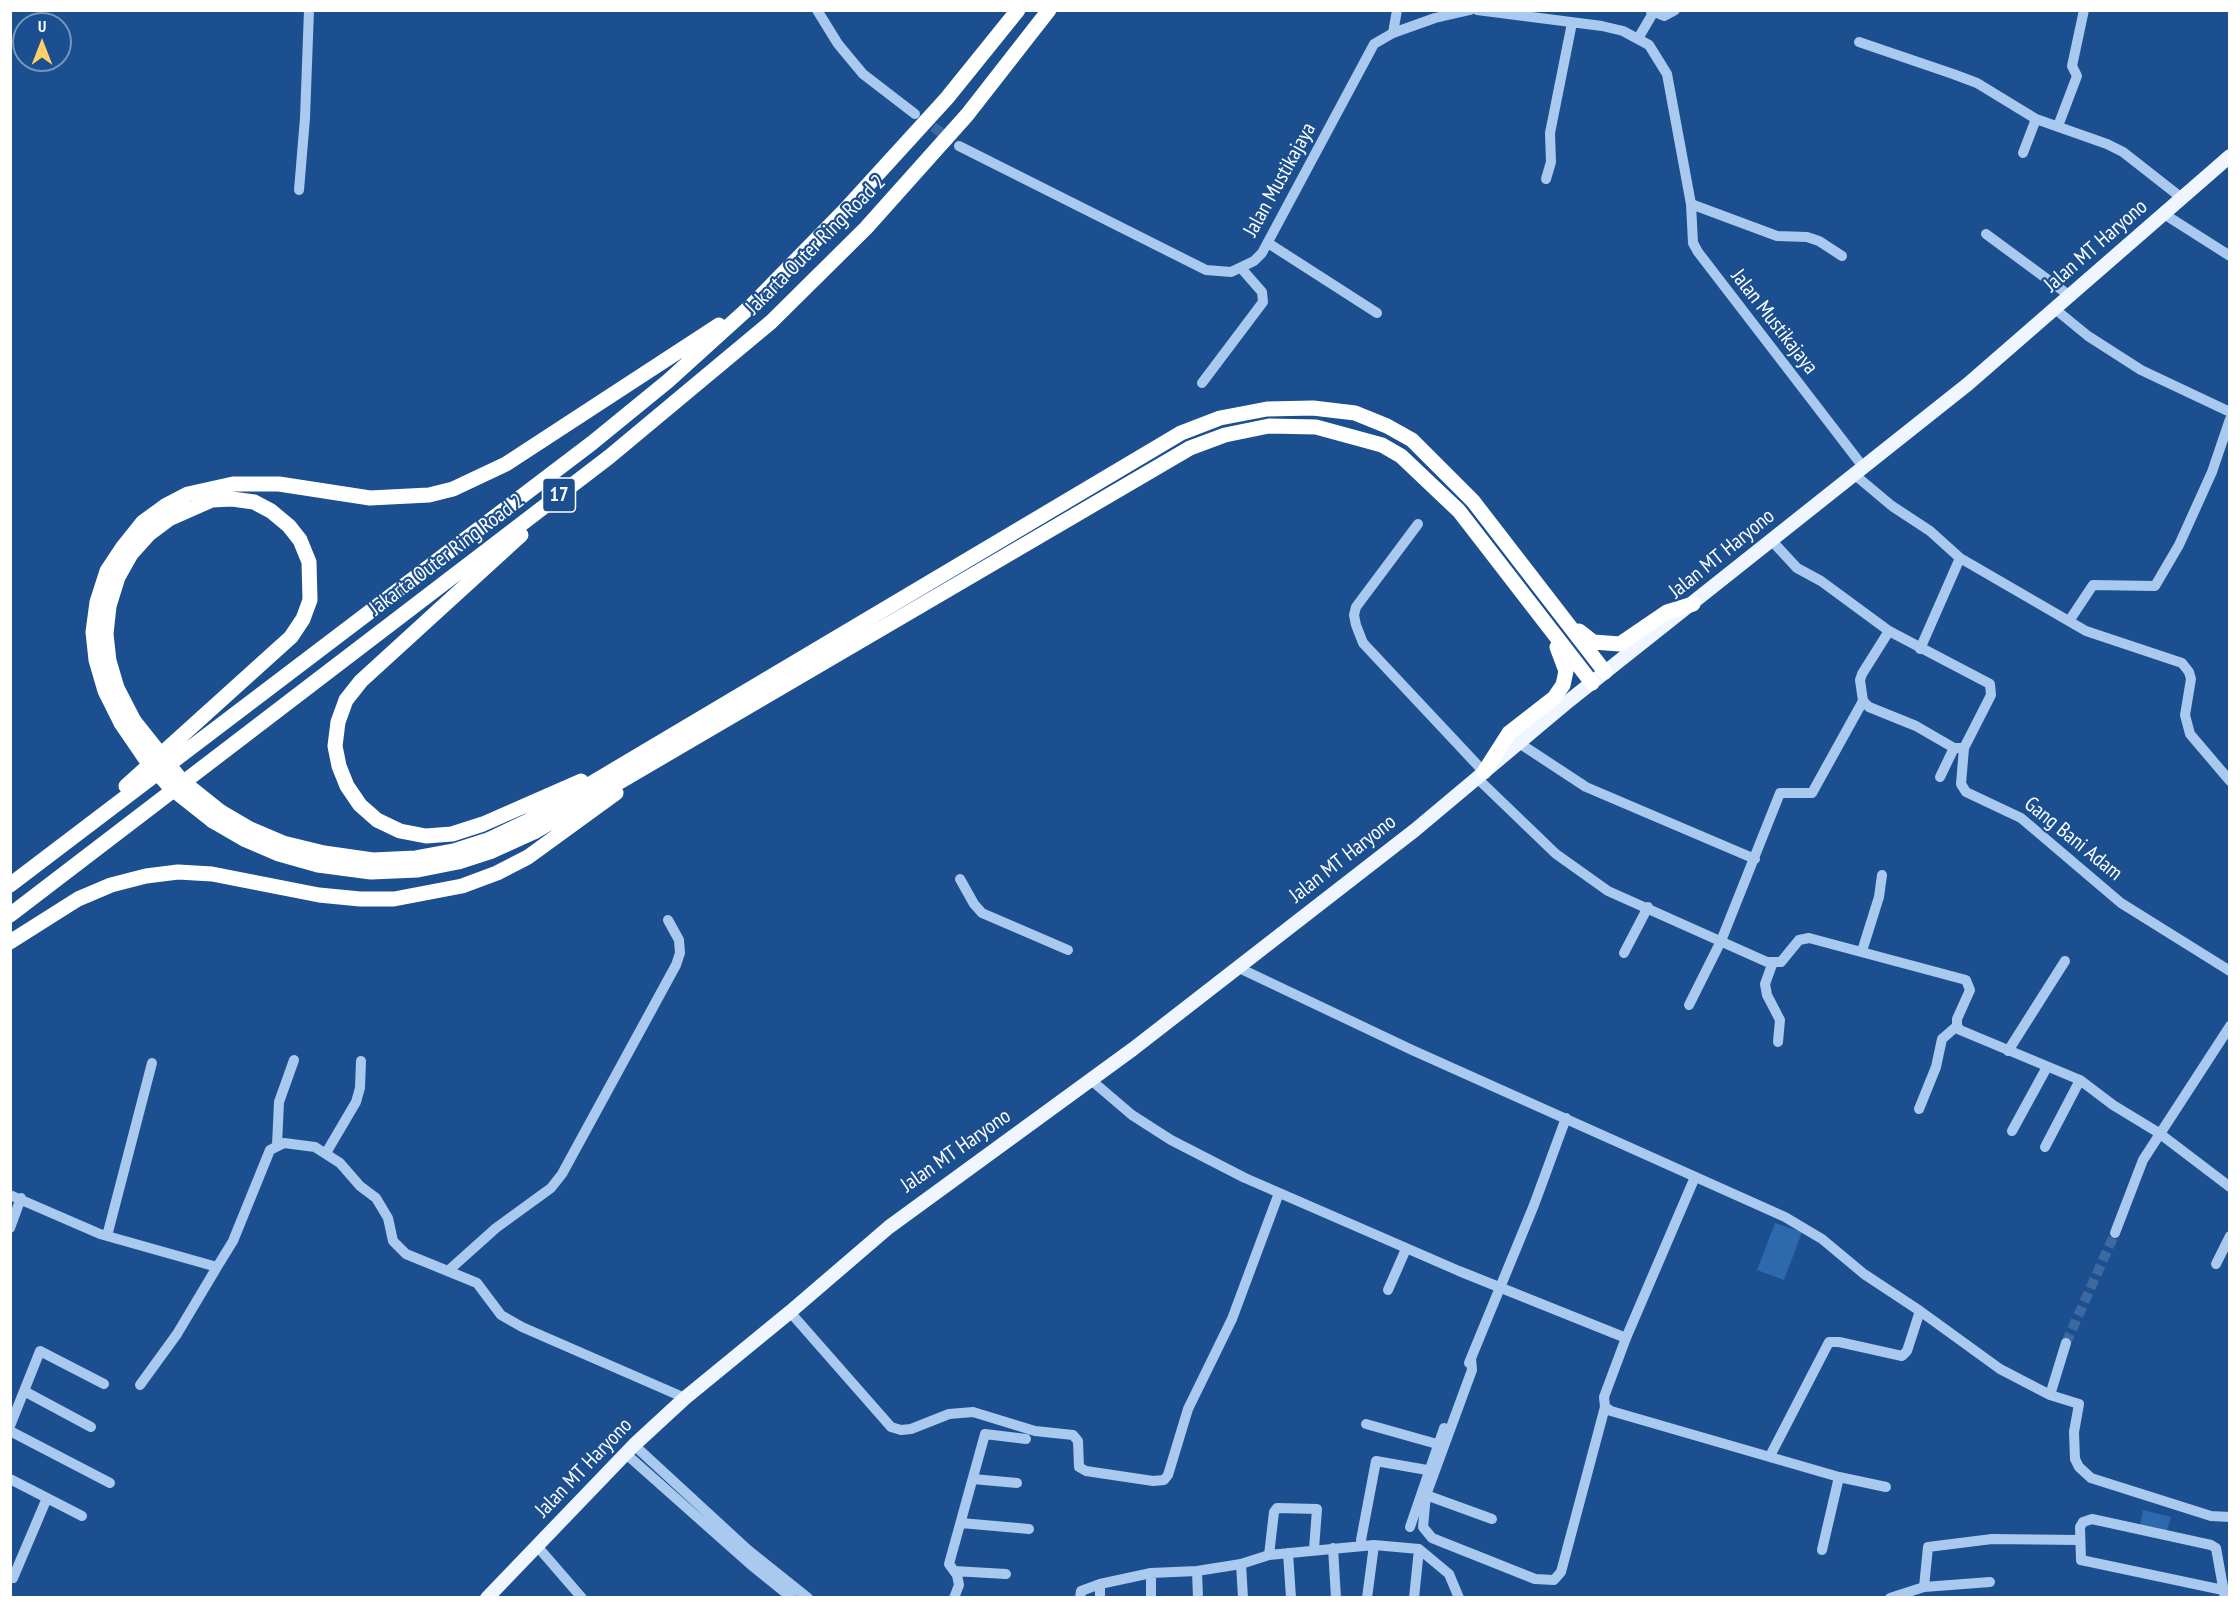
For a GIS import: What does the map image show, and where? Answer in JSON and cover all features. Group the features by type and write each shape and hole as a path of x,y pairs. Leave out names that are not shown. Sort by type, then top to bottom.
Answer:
{"highway":[{"name":"Jakarta Outer Ring Road 2","path":"10,885 592,443 668,381 753,304 844,211 948,98 1018,10"},
{"name":"Jakarta Outer Ring Road 2","path":"10,915 609,457 771,322 866,228 967,115 1049,10"},
{"path":"753,304 506,464 453,489 429,495 370,498 279,484 233,484 188,494 165,507 143,522 107,571 98,602 93,632 96,660 105,691 127,722 181,780 244,839 279,854 318,865 371,872 418,870 458,862 534,831 1190,448 1225,435 1269,426 1316,427 1382,445 1401,456 1429,480 1459,511 1592,683"},
{"path":"217,816 283,843 324,853 373,860 416,858 454,851 488,840 528,821 1181,433 1220,418 1267,409 1313,408 1355,413 1387,426 1412,440 1473,501 1605,672"},
{"path":"609,457 361,681 346,700 338,722 335,746 347,786 360,805 377,820 400,831 426,836 452,834 483,824 526,803 626,763"},
{"path":"67,842 175,740 291,637 303,619 310,600 309,562 300,540 289,526 271,511 254,502 232,499 212,500 169,519 149,534 131,554 118,577 109,606 106,634 109,661 127,722"},
{"path":"1562,619 1593,642 1620,644 1667,612 1693,604"},
{"path":"1481,775 1509,733 1554,698 1563,685 1566,670 1550,631"},
{"path":"10,942 78,899 111,885 146,876 178,872 212,874 319,895 360,899 394,899 462,886 497,873 528,857 679,747"}],"main road":[{"name":"Jalan MT Haryono","path":"487,1598 629,1449 685,1398 908,1212 1091,1080 1369,866 1605,672 1859,472 2055,309 2183,199 2229,156"}],"street":[{"path":"299,190 305,118 309,10"},
{"path":"817,10 838,44 863,74 915,114"},
{"path":"1393,33 1397,10"},
{"name":"Jalan Mustikajaya","path":"1241,268 1254,261 1268,243 1358,76 1369,49 1393,33 1432,14 1470,10"},
{"path":"1478,10 1623,31 1639,37 1652,12 1664,16 1675,10"},
{"path":"2058,126 2077,76 2072,66 2084,10"},
{"path":"1546,178 1551,162 1551,133 1572,23"},
{"name":"Jalan Mustikajaya","path":"1639,37 1649,45 1667,74 1691,204 1691,230 1698,252 1859,472 1892,506 1930,531 1960,558 2069,621 2124,645 2174,659 2186,667 2191,679 2185,715 2190,734 2229,782"},
{"path":"1859,42 1977,83 2036,119 2091,136 2123,152 2183,199"},
{"path":"2023,153 2036,119"},
{"path":"960,146 1206,270 1230,272 1241,268 1262,292 1263,302 1202,383"},
{"path":"1691,204 1777,236 1807,237 1819,241 1842,256"},
{"path":"2164,214 2229,256"},
{"path":"1986,234 2070,296"},
{"path":"1268,243 1377,313"},
{"path":"2055,309 2088,336 2141,370 2229,412"},
{"path":"2069,621 2093,585 2155,586 2179,545 2212,472 2229,419"},
{"path":"1418,525 1356,606 1354,615 1363,643 1481,775 1556,854 1608,891 1773,963 1785,960 1803,938 1862,951 1966,980 1970,990 1957,1026 1942,1039 1936,1067 1919,1109"},
{"name":"Gang Bani Adam","path":"1772,541 1797,568 1821,581 1889,632 1990,684 1991,695 1959,748 1961,784 1965,792 2021,818 2121,903 2229,971"},
{"path":"1920,649 1960,558"},
{"path":"1889,632 1862,674 1860,680 1863,701 1869,707 1916,726 1959,748 1940,777"},
{"path":"1689,1005 1721,941 1780,793 1812,793 1863,701"},
{"path":"1519,743 1586,787 1755,859"},
{"path":"1862,951 1879,897 1882,875"},
{"path":"960,879 974,904 982,913 1068,950"},
{"path":"1624,953 1648,907"},
{"path":"448,1271 496,1228 551,1188 562,1174 676,965 680,953 679,940 668,920"},
{"path":"2008,1052 2065,961"},
{"path":"1773,963 1765,984 1767,995 1780,1020 1778,1042"},
{"path":"1237,967 1412,1050 1749,1199 1822,1239 1863,1274 1920,1311 2000,1369 2050,1395 2079,1404 2074,1432 2075,1459 2079,1467 2091,1478 2211,1516 2229,1517"},
{"path":"1957,1026 1967,1034 2080,1080 2113,1105 2159,1133 2229,1187"},
{"path":"2115,1233 2144,1160 2229,1026"},
{"path":"277,1145 279,1102 294,1060"},
{"path":"326,1153 356,1102 361,1061"},
{"path":"107,1236 153,1063"},
{"path":"2012,1131 2047,1067"},
{"path":"1091,1080 1132,1115 1171,1140 1280,1193 1406,1249 1626,1338"},
{"path":"2045,1147 2080,1080"},
{"path":"1410,1527 1427,1470 1501,1288 1566,1118"},
{"path":"140,1385 177,1334 233,1241 267,1154 277,1145 303,1144 326,1153 340,1162 384,1208 393,1241 398,1248 411,1257 477,1283 501,1315 522,1327 685,1398"},
{"path":"1471,1358 1472,1370 1426,1495 1423,1527 1432,1538 1535,1579 1554,1580 1561,1572 1605,1407 1604,1397 1626,1338 1695,1177"},
{"path":"790,1312 891,1427 901,1430 911,1429 949,1414 973,1412 1035,1431 1073,1435 1078,1441 1079,1467 1086,1471 1153,1481 1164,1480 1168,1475 1188,1409 1245,1289 1280,1193"},
{"path":"10,1228 16,1196 107,1236 217,1267"},
{"path":"2216,1264 2229,1236"},
{"path":"1388,1290 1406,1249"},
{"path":"1770,1456 1829,1342 1902,1356 1907,1351 1920,1311"},
{"path":"2050,1395 2066,1343"},
{"path":"10,1426 40,1351 104,1384"},
{"path":"24,1391 91,1427"},
{"path":"1605,1407 1611,1411 1839,1477 1886,1487"},
{"path":"1366,1424 1437,1444"},
{"path":"10,1431 110,1484"},
{"path":"954,1598 959,1585 949,1564 986,1434 1026,1439"},
{"path":"629,1449 750,1564 792,1598"},
{"path":"629,1449 808,1598"},
{"path":"1361,1540 1376,1461 1427,1470"},
{"path":"1822,1550 1839,1477"},
{"path":"10,1479 82,1516"},
{"path":"973,1479 1017,1483"},
{"path":"1426,1495 1492,1518"},
{"path":"10,1577 13,1578 47,1498"},
{"path":"1269,1555 1274,1512 1277,1508 1317,1509 1314,1550"},
{"path":"2092,1519 2211,1545 2216,1548 2224,1594 2086,1563 2081,1560 2079,1540 2083,1522 2092,1519"},
{"path":"961,1523 1029,1528"},
{"path":"1924,1587 1928,1547 1992,1539 2079,1540"},
{"path":"1367,1598 1374,1545"},
{"path":"1080,1598 1081,1591 1100,1584 1150,1573 1197,1571 1240,1564 1269,1555 1374,1545 1419,1549 1449,1574 1459,1598"},
{"path":"537,1546 582,1598"},
{"path":"1333,1548 1336,1598"},
{"path":"1414,1598 1419,1549"},
{"path":"1288,1553 1291,1598"},
{"path":"1240,1564 1243,1598"},
{"path":"954,1571 1006,1574"},
{"path":"1197,1571 1198,1598"},
{"path":"1150,1573 1152,1598"},
{"path":"1890,1598 1924,1587 1990,1582"},
{"path":"1100,1584 1100,1598"}],"shaded area":[{"path":"1775,1223 1802,1232 1784,1280 1757,1270"},
{"path":"2143,1510 2171,1517 2167,1531 2140,1525"}],"tunnel":[{"path":"921,118 959,146"},
{"path":"2066,1343 2115,1233"}]}
